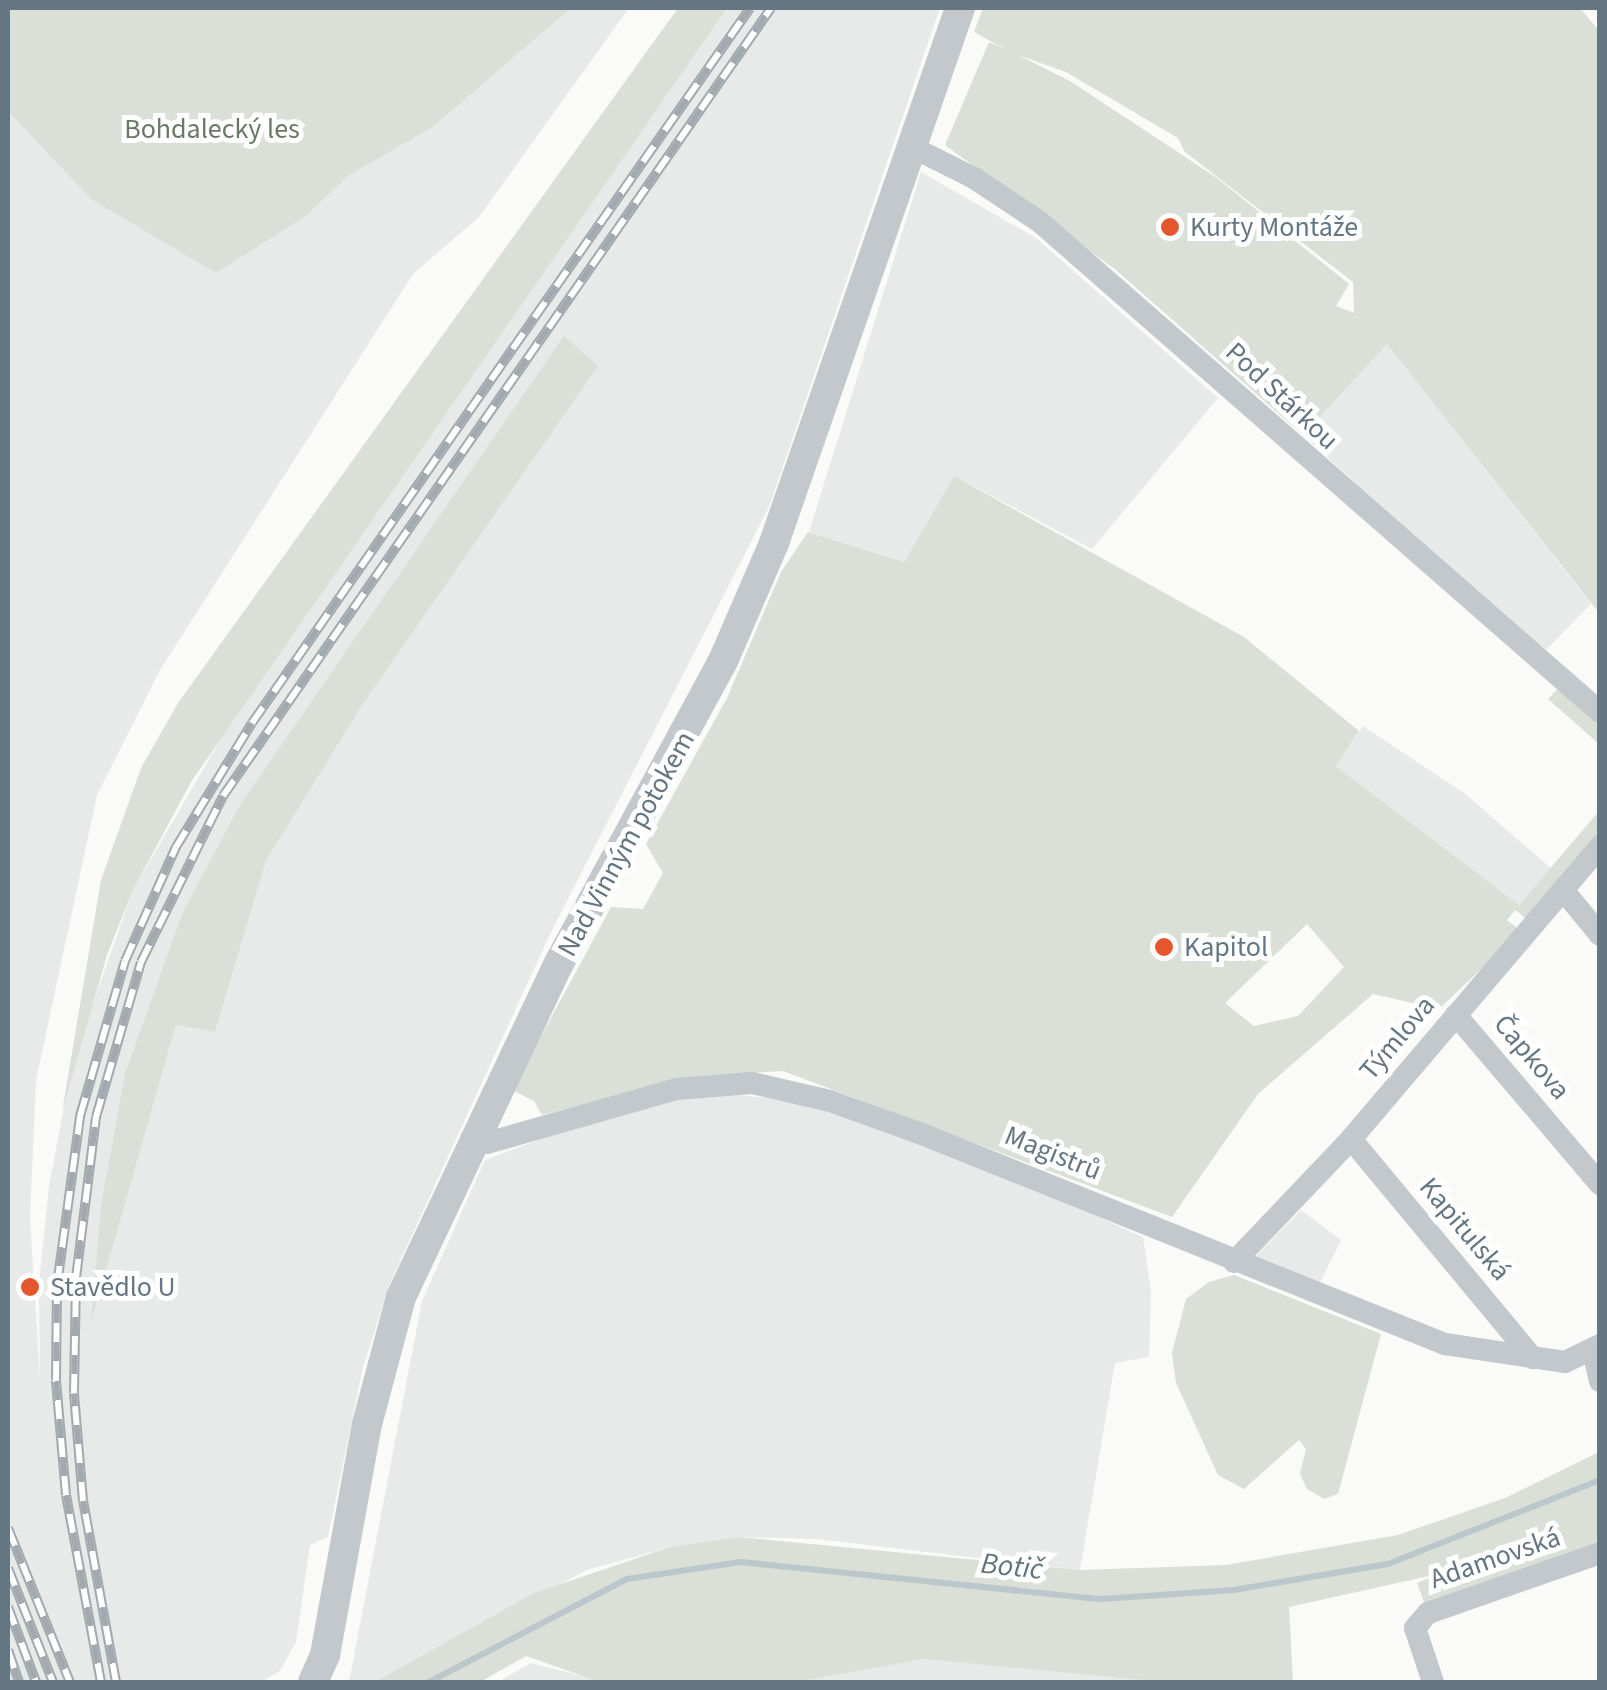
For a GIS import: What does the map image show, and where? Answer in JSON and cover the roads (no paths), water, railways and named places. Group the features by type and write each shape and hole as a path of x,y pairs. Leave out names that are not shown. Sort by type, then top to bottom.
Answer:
{"street":[{"name":"Nad Vinným potokem","path":"313,1682 325,1655 381,1365 402,1297 471,1138 724,662 774,544 960,8"},
{"name":"Pod Stárkou","path":"910,146 974,178 1040,222 1600,712"},
{"name":"Týmlova","path":"1234,1262 1351,1138 1600,846"},
{"path":"1564,891 1600,935"},
{"name":"Čapkova","path":"1456,1015 1600,1184"},
{"name":"Magistrů","path":"471,1138 487,1142 677,1089 752,1083 830,1102 939,1140 1445,1344 1565,1362 1596,1348"},
{"name":"Kapitulská","path":"1351,1138 1533,1358"},
{"path":"1596,1348 1600,1381"},
{"name":"Adamovská","path":"1432,1682 1415,1628 1428,1612 1600,1552"}],"waterway":[{"name":"Botič","path":"429,1682 627,1579 741,1562 1101,1599 1234,1590 1388,1564 1600,1480"}],"railway":[{"path":"101,1682 66,1495 56,1380 57,1285 80,1116 125,961 176,847 252,723 750,8"},
{"path":"116,1682 83,1501 74,1393 76,1278 96,1117 141,962 223,796 771,8"},
{"path":"8,1528 70,1682"},
{"path":"8,1568 53,1682"},
{"path":"8,1607 36,1682"},
{"path":"8,1650 19,1682"}],"place":[{"name":"Kurty Montáže","path":"1170,227"},
{"name":"Kapitol","path":"1164,947"},
{"name":"Stavědlo U","path":"30,1287"}],"park label":[{"name":"Bohdalecký les","path":"212,129"}]}
